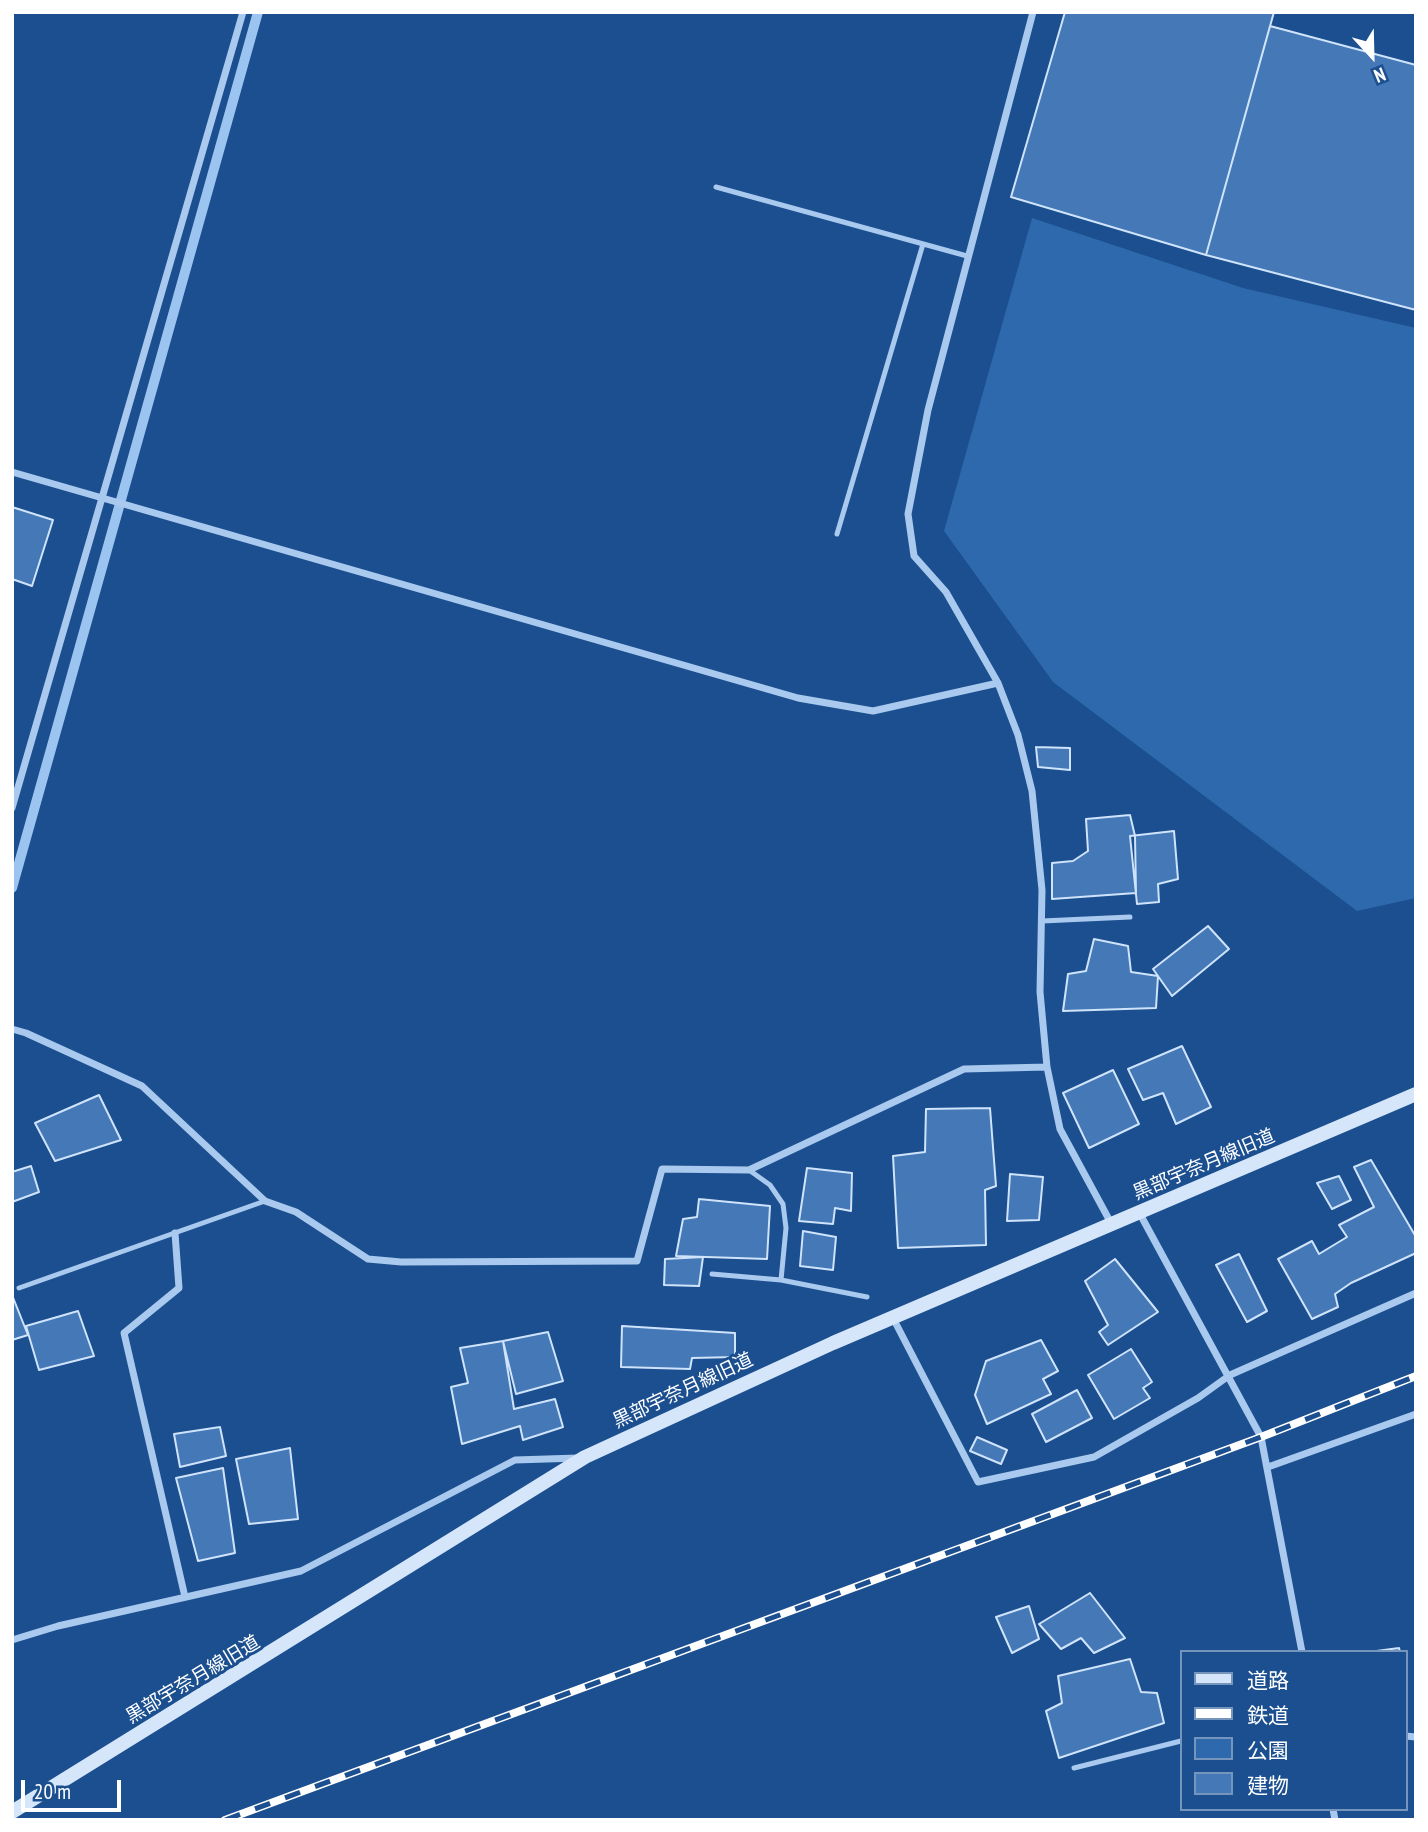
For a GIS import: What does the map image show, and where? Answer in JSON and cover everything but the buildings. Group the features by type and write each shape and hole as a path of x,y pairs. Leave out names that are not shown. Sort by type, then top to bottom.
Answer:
{"street":[{"path":"12,808 243,12"},
{"path":"1033,12 928,410 908,514 914,556 946,592 998,683 1018,735 1032,791 1042,890 1041,992 1047,1067 1060,1129 1113,1226"},
{"path":"12,472 798,698 873,711 998,683"},
{"path":"12,1029 26,1032 142,1086 265,1201 296,1212 368,1259 401,1262 637,1261 662,1169 748,1170 964,1069 1047,1067"},
{"name":"黒部宇奈月線旧道","path":"12,1812 585,1458 893,1318 1416,1094"},
{"path":"1140,1214 1230,1375 1261,1437 1302,1650"},
{"path":"175,1233 179,1288 124,1333 185,1597"},
{"path":"893,1318 978,1482 1094,1457 1198,1398 1230,1375 1416,1293"},
{"path":"1268,1467 1416,1413"},
{"path":"12,1640 58,1626 301,1571 515,1460 585,1458"}],"lane":[{"path":"716,187 967,256"},
{"path":"837,534 923,244"},
{"path":"1042,921 1130,917"},
{"path":"748,1170 770,1185 783,1204 786,1228 781,1280"},
{"path":"19,1288 265,1201"},
{"path":"712,1274 781,1280 867,1297"},
{"path":"1074,1768 1180,1741"}],"green space":[{"path":"1032,218 1243,288 1416,328 1416,898 1357,911 1053,682 944,531"}],"waterway":[{"path":"12,888 258,12"}],"railway":[{"path":"225,1820 1261,1437 1416,1376"}]}
